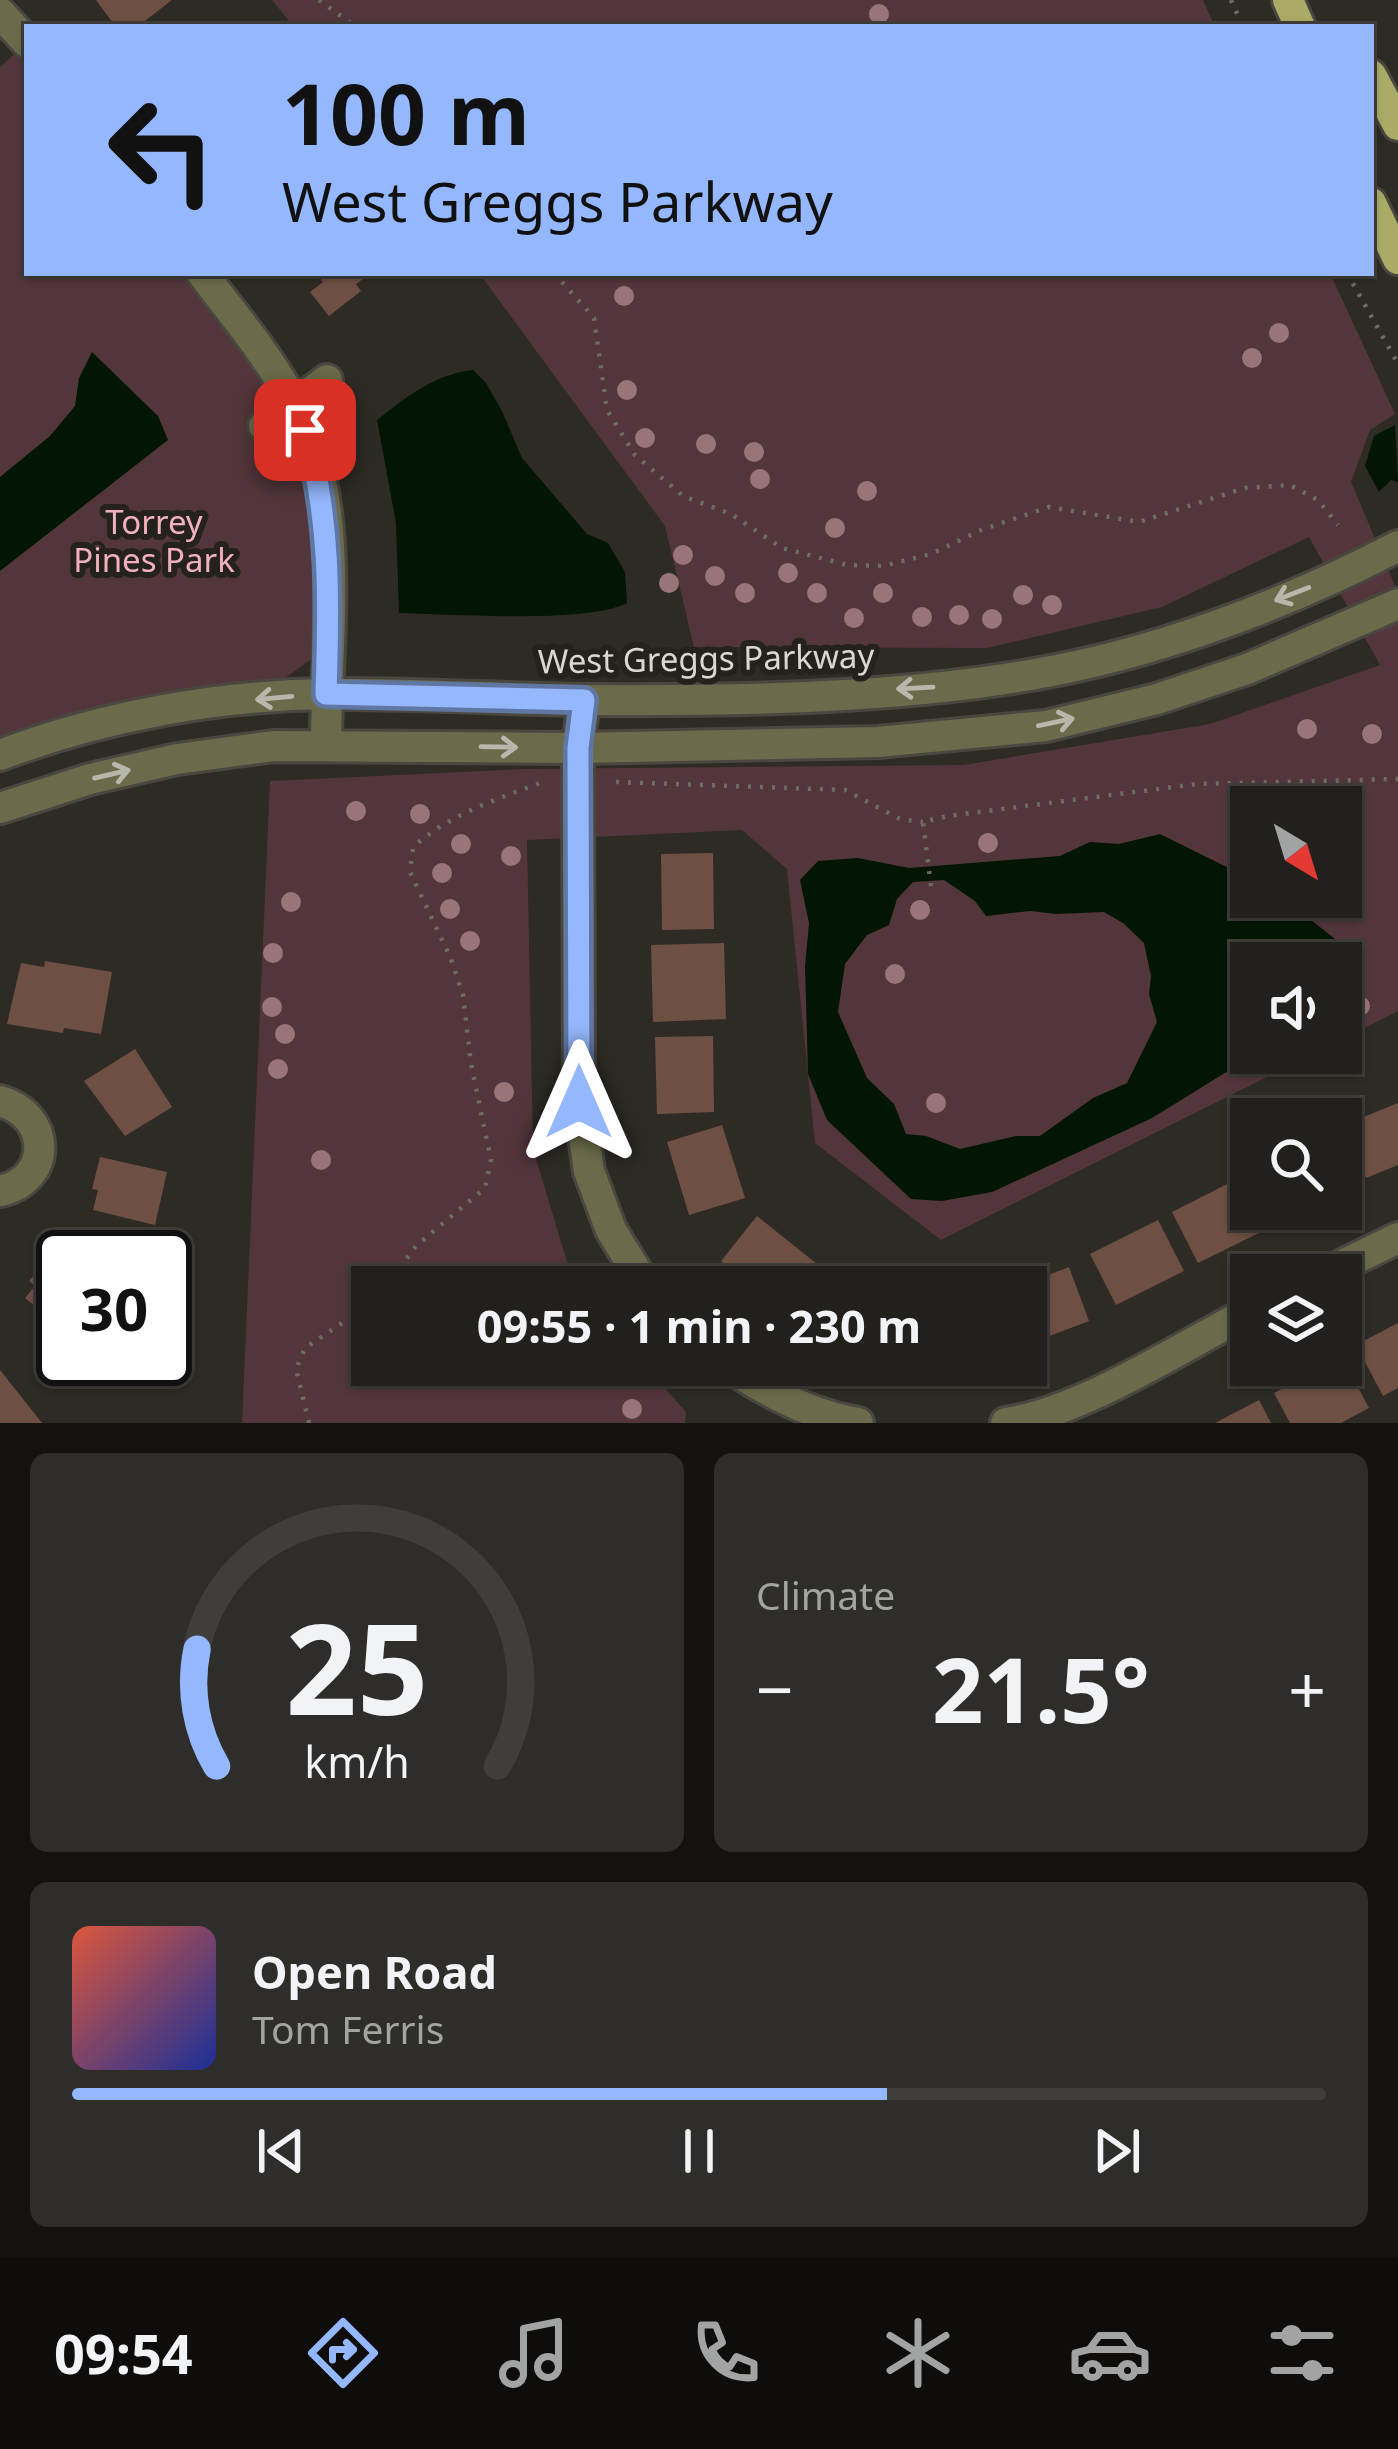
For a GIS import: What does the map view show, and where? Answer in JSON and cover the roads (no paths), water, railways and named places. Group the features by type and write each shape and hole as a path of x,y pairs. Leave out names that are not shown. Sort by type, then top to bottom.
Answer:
{"main road":[{"path":"1374,81 1398,125"},
{"path":"1374,209 1398,260"}],"street":[{"path":"0,13 24,39"},
{"path":"204,276 293,402 318,473 328,543 326,746"},
{"path":"264,426 327,380"},
{"name":"West Greggs Parkway","path":"0,755 71,728 209,704 326,694 584,700 751,697 932,687 1058,670 1193,632 1344,574 1398,546"},
{"path":"0,808 89,778 177,759 274,746 578,748 878,742 1046,726 1157,699 1247,669 1398,604"},
{"path":"584,700 578,748 579,1102 590,1171 611,1230 633,1266"},
{"path":"0,1101 28,1116 40,1143 32,1172 21,1183 0,1191"},
{"path":"1362,1256 1398,1238"},
{"path":"1006,1423 1055,1410 1230,1323"},
{"path":"762,1386 812,1411 858,1423"}],"park label":[{"name":"Torrey Pines Park","path":"154,540"}]}
